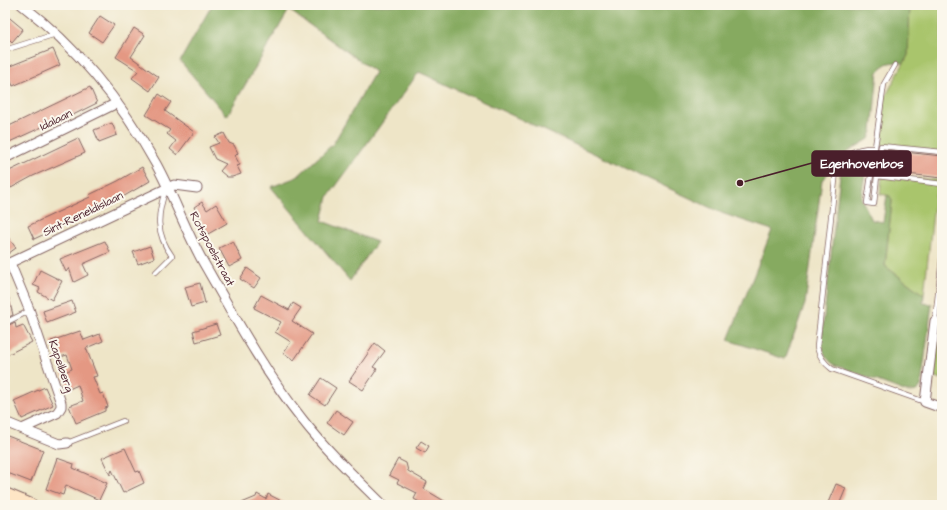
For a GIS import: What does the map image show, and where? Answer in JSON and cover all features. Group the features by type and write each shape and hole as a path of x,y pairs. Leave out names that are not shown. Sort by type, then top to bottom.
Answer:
{"main road":[{"path":"5,494 32,505"}],"street":[{"name":"Rotspoelstraat","path":"22,5 56,34 81,59 118,103 157,165 202,259 270,374 301,418 330,452 383,505"},
{"name":"Idalaan","path":"5,158 118,103"},
{"path":"167,187 176,184 197,188"},
{"name":"Sint-Reneldislaan","path":"8,264 167,187"},
{"name":"Kapelberg","path":"8,264 29,311 61,407 57,413 22,429"},
{"path":"934,321 925,402 942,408"},
{"path":"5,422 59,444 67,443"}],"lane":[{"path":"5,50 56,34"},
{"path":"895,65 884,84 873,148 867,204 874,204 881,146 942,152"},
{"path":"873,148 859,148 854,151 845,158 836,172 817,347 819,355 826,365 832,369 925,402"},
{"path":"877,176 942,184"},
{"path":"156,272 172,256 166,248 158,219 160,204 167,187"},
{"path":"934,321 942,258"},
{"path":"5,323 29,311"},
{"path":"67,443 123,421"}],"green space":[{"path":"212,5 910,5 908,55 904,63 896,62 886,64 878,72 872,131 869,139 849,151 822,180 805,304 785,359 728,340 772,230 724,214 419,72 328,197 322,221 377,242 350,281 271,187 297,177 333,144 375,72 289,10 227,116 180,61"},
{"path":"910,5 942,5 942,141 938,152 881,146 884,99 908,55"},
{"path":"859,154 864,157 867,162 861,198 872,220 883,222 887,195 890,196 892,201 885,266 924,295 923,303 932,304 921,386 917,391 913,392 907,392 835,365 827,359 823,347 822,334 840,175 848,162"},
{"path":"882,177 940,180 942,196 935,195 924,295 885,266 892,201 890,196 880,194"},
{"path":"940,322 942,322 942,379 933,376"}],"building":[{"path":"5,14 23,29 12,42 5,35"},
{"path":"100,16 114,25 102,42 89,33"},
{"path":"134,28 145,35 131,57 159,77 150,91 132,78 138,71 116,57"},
{"path":"53,49 60,65 13,86 5,68"},
{"path":"90,87 97,103 67,118 66,116 5,144 5,128"},
{"path":"159,94 171,102 165,111 194,132 177,155 170,149 176,141 167,134 170,130 146,115"},
{"path":"112,123 117,135 99,142 94,130"},
{"path":"224,133 229,143 234,145 238,153 235,156 240,165 237,166 241,174 232,177 227,177 220,171 226,164 215,159 209,147 219,143 215,137"},
{"path":"78,138 85,153 33,176 11,188 5,173"},
{"path":"884,150 942,156 942,178 881,171"},
{"path":"142,167 150,181 121,198 34,239 28,226 90,197 89,195"},
{"path":"202,202 207,210 216,204 227,223 208,234 194,207"},
{"path":"5,233 16,248 5,256"},
{"path":"105,241 110,252 83,264 88,275 74,282 69,268 66,272 60,259"},
{"path":"233,241 242,260 229,267 219,248"},
{"path":"150,246 154,258 138,264 133,252"},
{"path":"247,268 261,278 254,288 240,279"},
{"path":"40,270 62,281 52,300 38,292 40,288 33,285"},
{"path":"200,283 205,303 191,307 185,287"},
{"path":"5,295 8,295 13,315 5,319"},
{"path":"261,295 289,310 293,303 301,308 292,321 312,334 294,360 283,353 291,342 275,332 281,322 254,308"},
{"path":"72,301 76,312 47,323 43,311"},
{"path":"15,322 16,328 23,325 32,342 5,356 5,327"},
{"path":"216,324 220,335 196,342 193,331"},
{"path":"80,331 84,340 100,334 103,341 86,348 97,376 93,377 100,394 103,393 108,407 105,408 105,411 76,423 69,406 83,401 78,385 69,389 62,373 72,369 67,355 57,358 51,341"},
{"path":"375,343 385,351 373,367 377,369 363,390 349,381"},
{"path":"321,378 336,388 325,405 310,395"},
{"path":"45,387 53,405 22,419 14,401"},
{"path":"336,410 353,422 344,435 327,423"},
{"path":"5,435 43,450 31,482 5,472"},
{"path":"421,441 429,446 425,453 416,448"},
{"path":"125,448 136,472 139,471 144,483 123,493 112,470 110,475 102,458"},
{"path":"57,458 74,464 73,468 107,483 99,500 66,485 63,495 46,489"},
{"path":"398,459 406,463 408,471 427,482 424,489 451,505 425,505 414,499 417,493 397,483 399,480 389,475"},
{"path":"836,484 846,488 839,505 827,505"},
{"path":"257,494 266,499 268,494 289,505 237,505 256,497"}],"place":[{"name":"Egenhovenbos","path":"740,183"}]}
